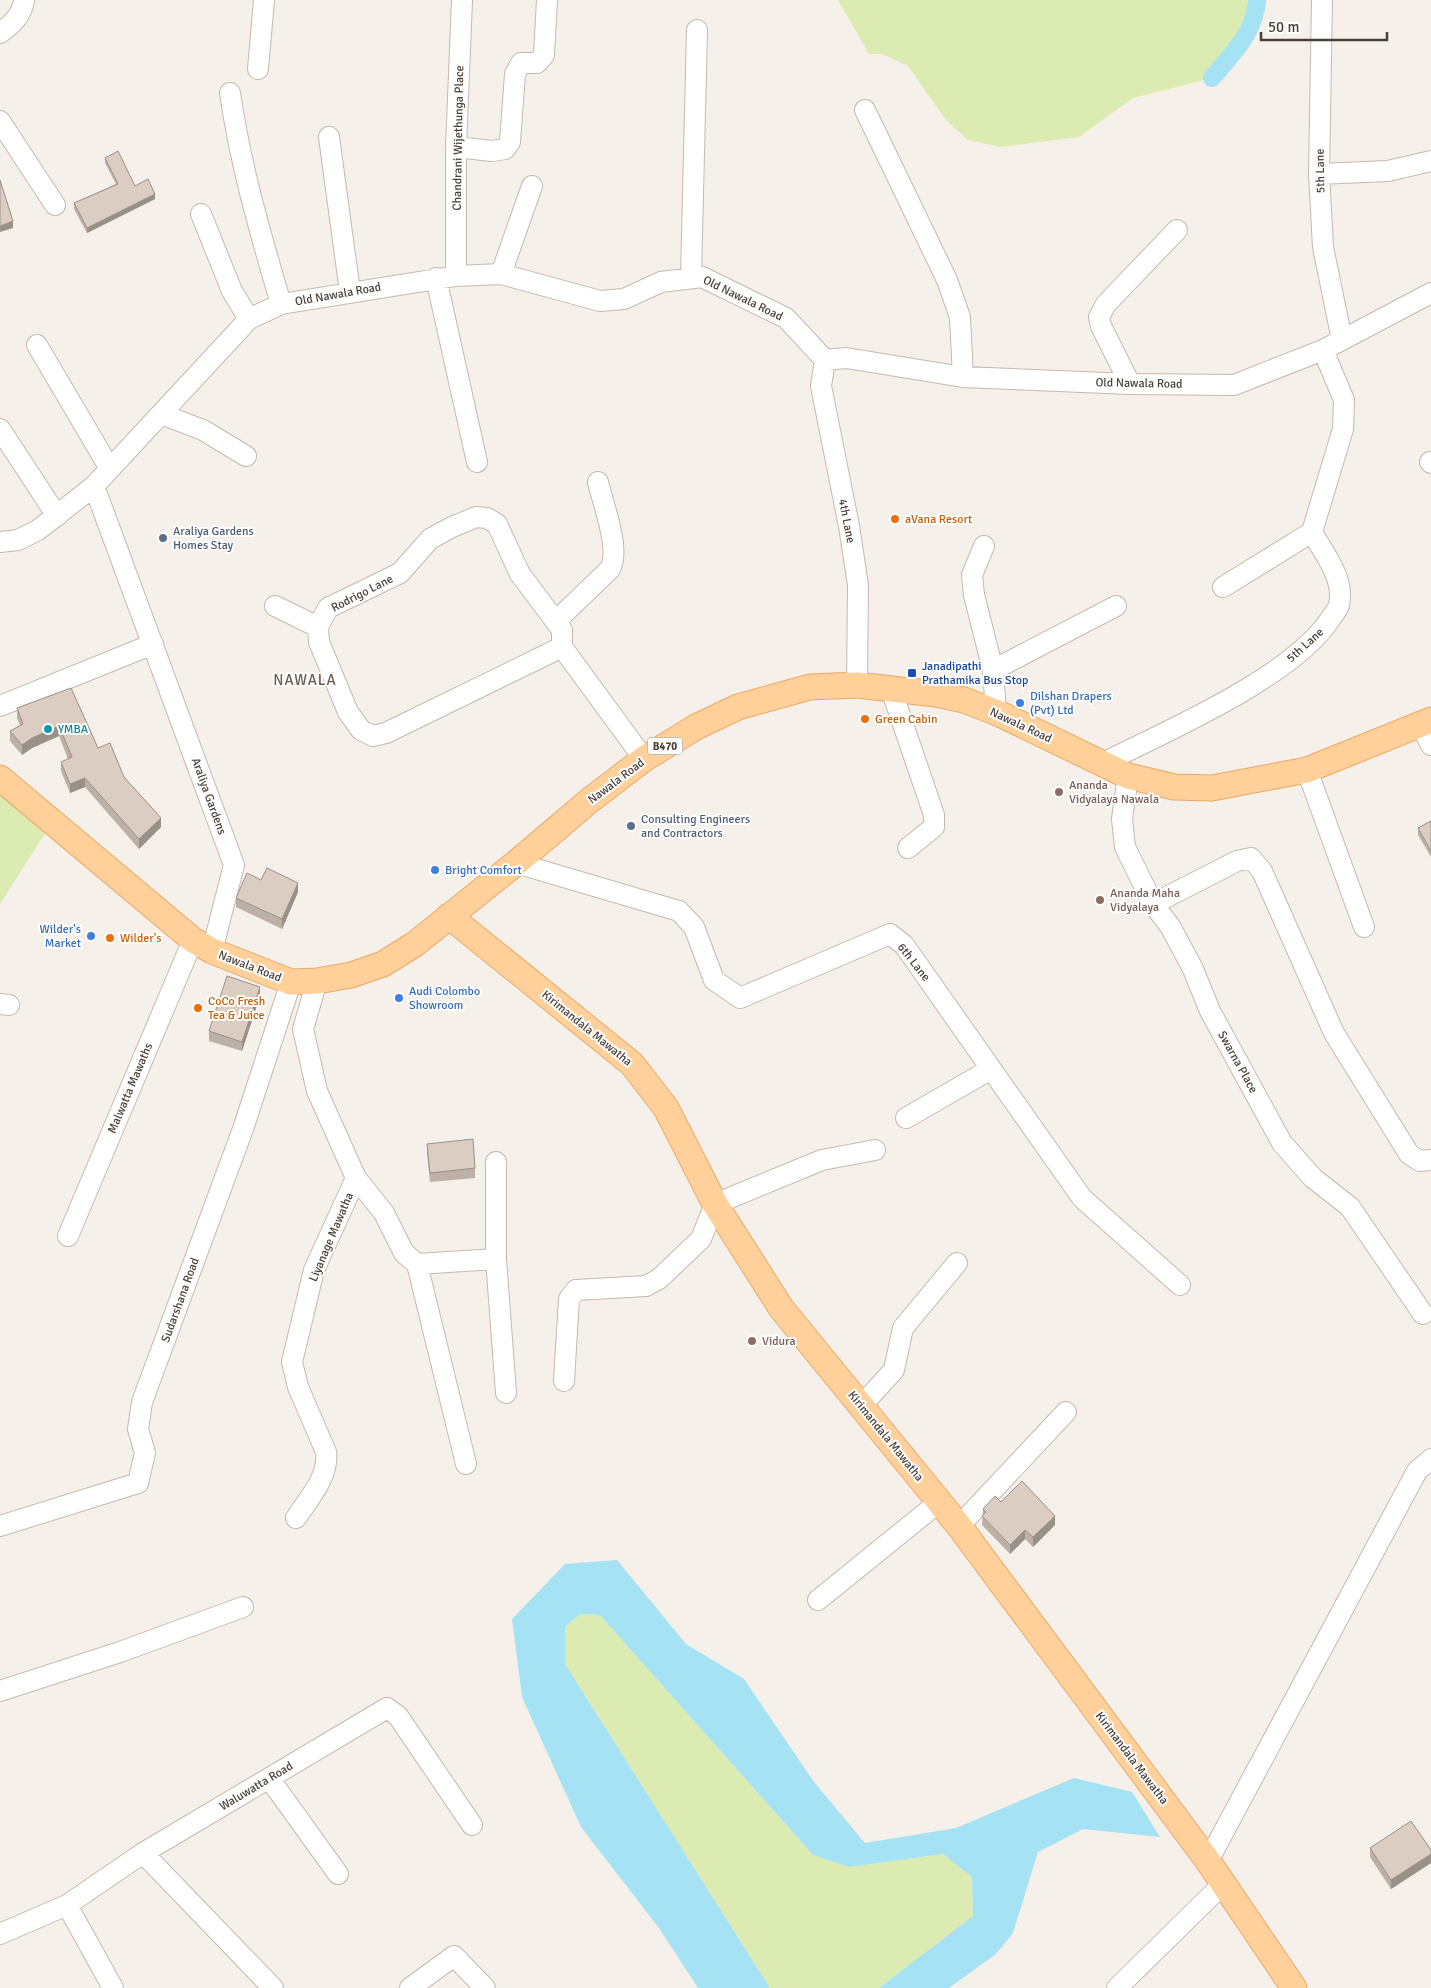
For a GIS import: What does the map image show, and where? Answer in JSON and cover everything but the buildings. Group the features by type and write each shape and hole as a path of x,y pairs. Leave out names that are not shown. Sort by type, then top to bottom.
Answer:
{"main road":[{"name":"Nawala Road","path":"0,778 202,945 292,982 317,981 352,975 383,964 415,944 516,863 589,801 644,759 696,727 738,707 810,687 857,685 955,698 996,712 1128,776 1174,786 1212,788 1307,770 1427,730"},
{"name":"Kirimandala Mawatha","path":"449,916 632,1064 666,1108 715,1204 781,1308 959,1526 1224,1883 1294,1988"}],"street":[{"path":"0,33 14,23 23,9 24,0"},
{"path":"258,69 264,0"},
{"name":"Chandrani Wijethunga Place","path":"462,0 456,147 446,277 477,462"},
{"path":"456,147 492,151 504,150 510,142 515,74 521,63 537,63 544,55 547,0"},
{"name":"5th Lane","path":"1322,0 1319,174 1322,247 1342,340"},
{"path":"691,277 697,30"},
{"path":"230,93 238,150 251,204 281,304"},
{"path":"865,110 947,280 960,316 963,377"},
{"path":"0,121 55,205"},
{"path":"329,137 350,292"},
{"path":"1319,174 1388,172 1431,161"},
{"path":"501,274 532,186"},
{"path":"201,214 232,291 249,319"},
{"path":"1130,384 1100,326 1099,317 1106,304 1177,230"},
{"name":"Old Nawala Road","path":"0,542 18,540 38,530 94,486 249,319 281,304 446,277 501,274 600,301 624,299 660,282 702,277 786,318 826,360 846,358 963,377 1130,384 1234,385 1323,350 1431,293"},
{"path":"37,345 110,469"},
{"path":"1223,587 1312,532 1343,429 1344,400 1323,350"},
{"name":"4th Lane","path":"826,360 821,386 835,468 849,526 858,584 857,685"},
{"path":"161,414 203,430 246,456"},
{"path":"0,429 57,516"},
{"path":"556,621 610,569 614,562 614,547 598,482"},
{"name":"Araliya Gardens","path":"94,486 234,865 202,945"},
{"name":"Rodrigo Lane","path":"318,627 328,608 400,573 430,539 476,517 487,518 497,524 520,574 562,630 562,647 644,759"},
{"name":"5th Lane","path":"1104,763 1203,713 1266,676 1323,631 1339,605 1339,580 1312,532"},
{"path":"984,546 972,575 974,595 993,670 996,712"},
{"path":"275,606 318,627 319,642 348,712 361,730 373,736 386,733 562,647"},
{"path":"993,670 1116,606"},
{"path":"0,706 153,644"},
{"path":"891,689 934,815 934,827 908,848"},
{"path":"1307,770 1364,927"},
{"name":"Swarna Place","path":"1128,776 1122,819 1125,847 1153,904 1170,926 1193,969 1210,1011 1282,1143 1313,1178 1350,1207 1423,1314"},
{"path":"1153,904 1237,861 1251,858 1262,871 1334,1033 1409,1154 1420,1161 1431,1160"},
{"name":"6th Lane","path":"516,863 679,911 694,927 714,980 740,998 890,934 904,944 1082,1198 1180,1285"},
{"name":"Malwatta Mawaths","path":"68,1236 202,945"},
{"name":"Liyanage Mawatha","path":"296,1518 320,1480 327,1462 326,1452 298,1387 292,1362 314,1270 356,1178 317,1091 304,1030 317,981"},
{"name":"Sudarshana Road","path":"0,1526 138,1483 145,1454 138,1428 142,1402 243,1129 292,982"},
{"path":"906,1118 991,1068"},
{"path":"564,1381 569,1299 576,1290 646,1286 659,1279 700,1239 715,1204 822,1160 875,1150"},
{"path":"496,1162 496,1259 506,1393"},
{"path":"356,1178 384,1213 404,1253 416,1264 466,1464"},
{"path":"416,1264 496,1259"},
{"path":"861,1406 894,1370 903,1328 957,1263"},
{"path":"959,1526 1066,1412"},
{"path":"1208,1861 1417,1471 1431,1459"},
{"path":"818,1600 940,1502"},
{"path":"0,1691 120,1652 243,1607"},
{"name":"Waluwatta Road","path":"0,1934 67,1905 144,1853 387,1708 398,1716 472,1825"},
{"path":"269,1778 338,1874"},
{"path":"144,1853 273,1988"},
{"path":"1117,1988 1224,1883"},
{"path":"67,1905 112,1988"},
{"path":"410,1988 454,1956 485,1988"}],"green space":[{"path":"838,0 1257,0 1253,20 1246,38 1212,78 1133,98 1079,137 1000,147 968,140 946,120 908,66 882,54 869,54"},
{"path":"0,793 46,832 0,904"},
{"path":"580,1614 600,1615 813,1855 849,1867 943,1854 972,1877 973,1916 879,1988 770,1988 565,1664 565,1627"}],"water":[{"path":"617,1560 686,1644 744,1679 814,1782 865,1843 956,1828 1074,1778 1132,1792 1160,1837 1083,1829 1038,1852 1013,1933 996,1954 949,1988 879,1988 973,1916 972,1877 943,1854 849,1867 813,1855 600,1615 580,1614 565,1627 565,1664 770,1988 698,1988 659,1928 581,1827 522,1697 512,1619 565,1564"}],"waterway":[{"path":"1212,78 1247,33 1252,23 1257,0"}],"place":[{"name":"aVana Resort","path":"895,519"},
{"name":"Araliya Gardens Homes Stay","path":"163,538"},
{"name":"Janadipathi Prathamika Bus Stop","path":"912,673"},
{"name":"Dilshan Drapers (Pvt) Ltd","path":"1020,703"},
{"name":"Green Cabin","path":"865,719"},
{"name":"YMBA","path":"48,729"},
{"name":"Ananda Vidyalaya Nawala","path":"1059,792"},
{"name":"Consulting Engineers and Contractors","path":"631,826"},
{"name":"Bright Comfort","path":"435,870"},
{"name":"Ananda Maha Vidyalaya","path":"1100,900"},
{"name":"Wilder's Market","path":"91,936"},
{"name":"Wilder's","path":"110,938"},
{"name":"Audi Colombo Showroom","path":"399,998"},
{"name":"CoCo Fresh Tea & Juice","path":"198,1008"},
{"name":"Vidura","path":"752,1341"}],"district":[{"name":"NAWALA","path":"305,680"}]}
